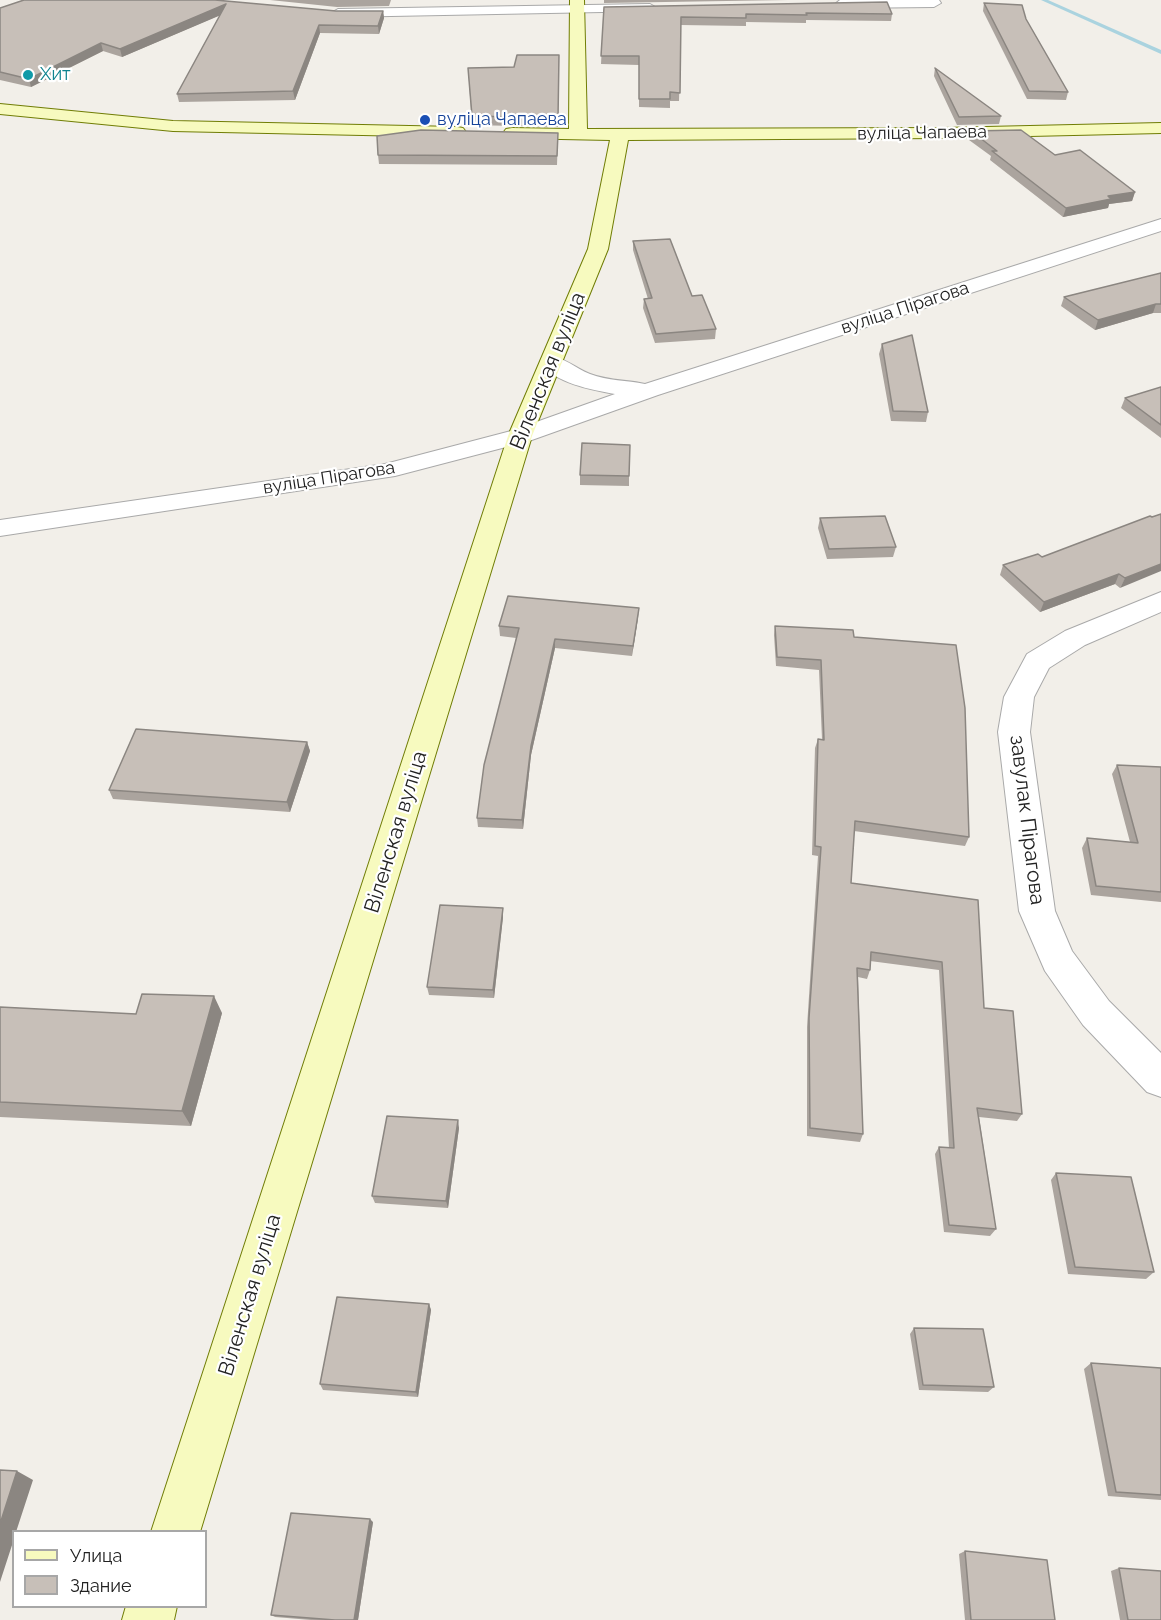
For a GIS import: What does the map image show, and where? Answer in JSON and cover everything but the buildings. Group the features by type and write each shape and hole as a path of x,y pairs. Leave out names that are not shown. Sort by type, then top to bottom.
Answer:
{"street":[{"path":"827,5 934,3"},
{"path":"577,5 578,134"},
{"path":"326,11 577,5 660,8"},
{"path":"0,109 173,126 472,132"},
{"name":"вуліца Чапаева","path":"496,133 620,135 942,133 1161,128"},
{"name":"Віленская вуліца","path":"177,1530 520,436 598,249 620,135"},
{"name":"вуліца Пірагова","path":"0,528 386,471 520,436 650,390 1161,225"},
{"name":"вуліца Пірагова","path":"551,362 567,374 588,382 614,389 650,390"},
{"name":"завулак Пірагова","path":"1161,601 1075,638 1037,661 1019,697 1014,732 1037,911 1058,960 1095,1013 1161,1079"}],"waterway":[{"path":"1044,0 1161,52"}],"place":[{"name":"Хит","path":"28,75"},
{"name":"вуліца Чапаева","path":"425,120"}]}
